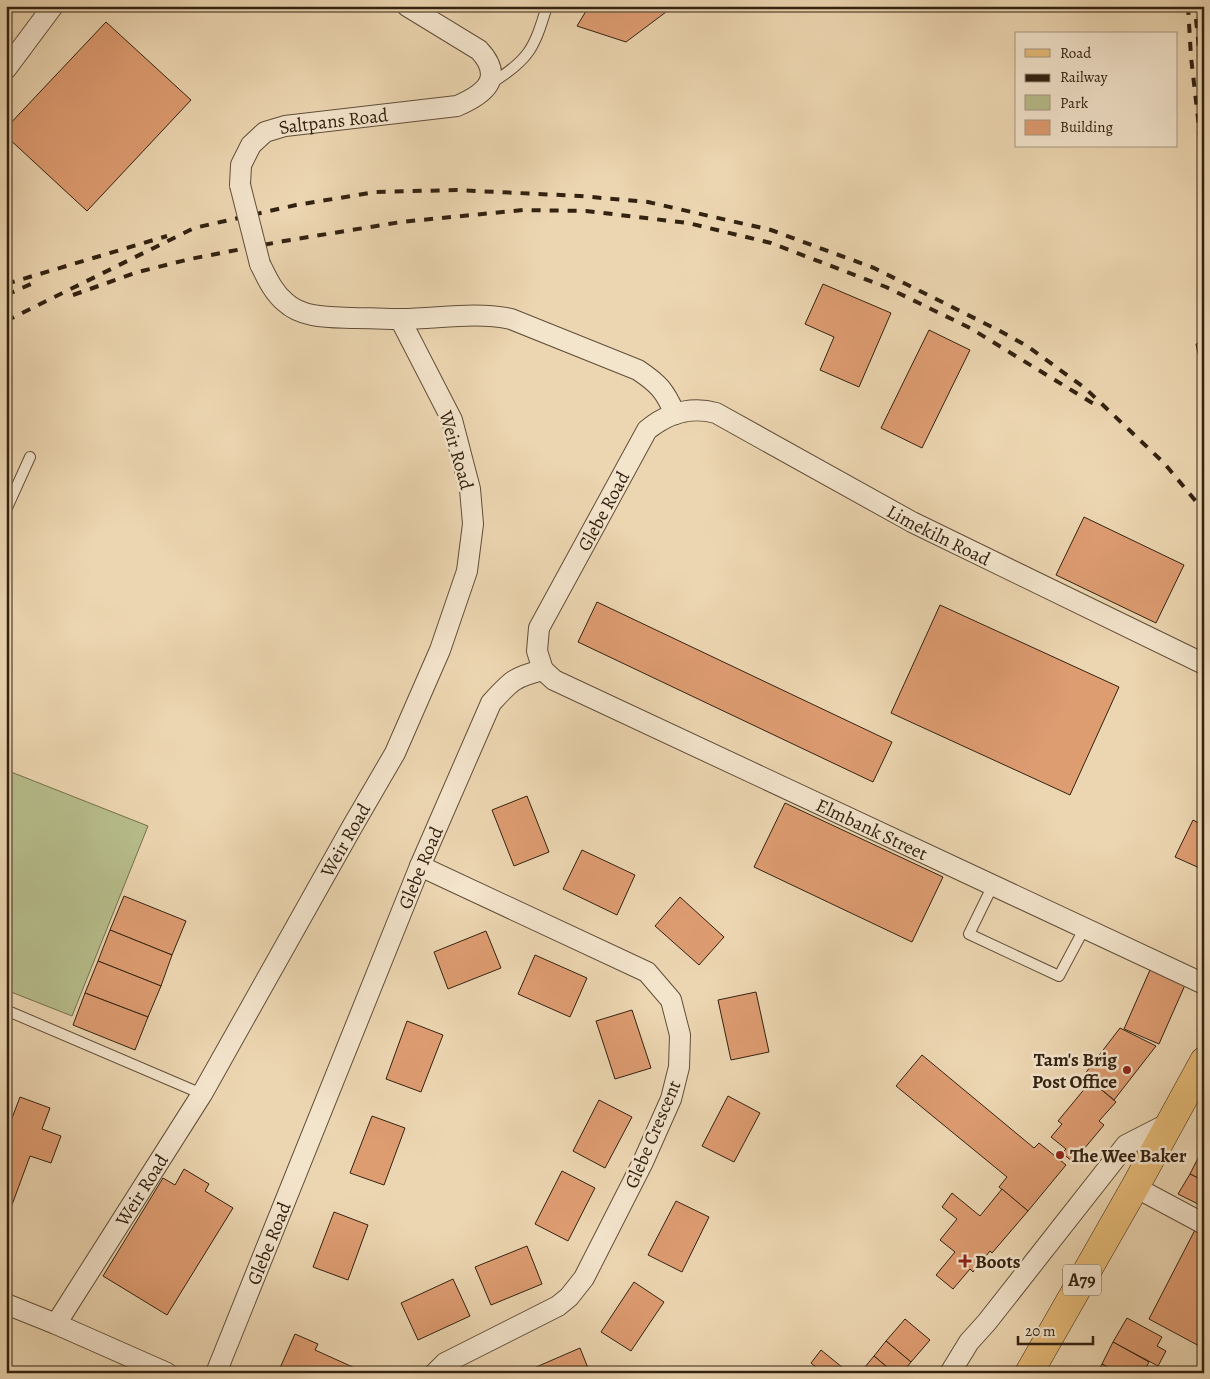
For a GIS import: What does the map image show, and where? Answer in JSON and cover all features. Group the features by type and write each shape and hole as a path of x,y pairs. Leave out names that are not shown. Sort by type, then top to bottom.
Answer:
{"main road":[{"name":"A79","path":"1029,1373 1204,1061"}],"street":[{"path":"6,69 53,6"},
{"path":"407,6 479,50 488,60 493,72 487,86"},
{"name":"Saltpans Road","path":"487,86 473,100 457,106 285,126 265,132 251,145 241,165 240,185 260,264 274,290 286,304 307,314 324,317 400,319 495,316 511,319 638,370 656,382 668,399 675,414"},
{"name":"Weir Road","path":"56,1324 202,1094 395,753 440,650 467,571 474,524 470,489 452,420 400,319"},
{"name":"Limekiln Road","path":"675,414 703,410 716,413 912,522 1204,664"},
{"name":"Glebe Road","path":"216,1373 420,866 490,702 509,683 522,675 543,670 537,651 539,628 647,430 661,419 675,414"},
{"name":"Elmbank Street","path":"543,670 554,680 1204,984"},
{"name":"Glebe Crescent","path":"420,866 647,972 672,1000 680,1035 679,1067 671,1099 584,1278 569,1297 558,1306 444,1363 435,1373"},
{"path":"950,1373 969,1342 987,1322 1126,1145 1171,1122"},
{"path":"1135,1187 1204,1224"},
{"path":"6,1304 167,1373"}],"lane":[{"path":"487,86 510,72 526,57 537,39 547,6"},
{"path":"6,510 30,458"},
{"path":"993,885 969,934 1059,976 1084,928"},
{"path":"6,1017 8,1011 202,1094"}],"green space":[{"path":"6,770 148,826 72,1016 6,990"}],"building":[{"path":"589,6 674,6 626,42 577,26"},
{"path":"106,22 191,100 87,211 6,136 6,128"},
{"path":"823,284 891,313 859,387 820,370 834,337 805,324"},
{"path":"929,330 970,350 922,448 881,428"},
{"path":"1204,342 1204,358 1199,358 1196,344"},
{"path":"1084,517 1184,565 1156,623 1056,575"},
{"path":"597,602 892,742 873,782 578,642"},
{"path":"940,605 1119,687 1070,795 891,713"},
{"path":"527,796 549,852 514,866 492,810"},
{"path":"785,803 943,877 912,942 754,867"},
{"path":"1193,820 1204,826 1204,870 1175,857"},
{"path":"582,850 635,875 617,915 563,889"},
{"path":"124,896 186,921 172,955 110,930"},
{"path":"680,897 724,937 699,965 655,926"},
{"path":"110,930 172,955 161,986 98,961"},
{"path":"486,931 501,968 448,989 434,952"},
{"path":"535,955 587,978 570,1017 518,994"},
{"path":"98,961 161,986 148,1017 85,993"},
{"path":"1150,970 1185,985 1159,1044 1124,1029"},
{"path":"756,992 769,1052 731,1060 718,1000"},
{"path":"85,993 148,1017 135,1050 73,1025"},
{"path":"632,1010 651,1068 615,1079 596,1021"},
{"path":"407,1021 443,1035 421,1092 386,1079"},
{"path":"1120,1028 1156,1046 1114,1100 1084,1075"},
{"path":"922,1055 1034,1148 1039,1143 1066,1165 1028,1211 999,1187 1007,1177 896,1086"},
{"path":"1091,1081 1116,1102 1099,1121 1104,1125 1073,1162 1062,1153 1066,1149 1051,1137 1062,1124 1058,1121"},
{"path":"728,1096 760,1113 734,1162 702,1146"},
{"path":"20,1097 50,1108 42,1129 61,1136 51,1163 30,1156 6,1221 6,1134"},
{"path":"599,1100 632,1117 605,1168 573,1151"},
{"path":"372,1116 405,1128 384,1185 350,1173"},
{"path":"1199,1156 1204,1159 1204,1181 1190,1174"},
{"path":"184,1169 209,1184 205,1191 233,1208 167,1315 103,1276 163,1178 175,1185"},
{"path":"562,1171 595,1188 568,1241 535,1224"},
{"path":"1190,1174 1204,1181 1204,1207 1178,1194"},
{"path":"1002,1189 1028,1211 992,1253 990,1251 973,1272 970,1269 953,1289 936,1275 955,1252 940,1240 957,1219 942,1207 952,1193 980,1216"},
{"path":"676,1201 709,1217 682,1272 648,1255"},
{"path":"334,1212 368,1225 348,1280 313,1267"},
{"path":"1196,1228 1204,1233 1203,1348 1149,1319"},
{"path":"527,1246 542,1284 491,1305 475,1267"},
{"path":"453,1279 470,1316 418,1340 401,1303"},
{"path":"634,1282 664,1302 631,1351 601,1332"},
{"path":"1127,1318 1162,1337 1157,1346 1166,1351 1158,1366 1113,1342"},
{"path":"905,1319 930,1340 911,1362 886,1341"},
{"path":"295,1334 318,1344 315,1350 366,1373 291,1373 280,1368"},
{"path":"886,1341 911,1362 902,1373 894,1373 874,1356"},
{"path":"1113,1342 1149,1362 1143,1373 1119,1373 1102,1364"},
{"path":"580,1348 590,1373 528,1373 527,1371"},
{"path":"821,1350 851,1373 823,1373 811,1363"},
{"path":"874,1356 894,1373 860,1373"},
{"path":"1102,1364 1119,1373 1097,1373"},
{"path":"66,1367 80,1373 63,1373"}],"railway":[{"path":"1188,6 1191,57 1204,171"},
{"path":"1196,19 1204,98"},
{"path":"6,321 194,228 296,205 376,192 456,190 580,196 648,202 771,230 874,268 1027,346 1085,388 1164,463 1204,511"},
{"path":"73,295 138,272 190,259 284,241 401,222 523,210 586,211 688,223 771,243 886,287 970,328 1094,404"},
{"path":"6,284 167,236"},
{"path":"6,295 38,281"}],"place":[{"name":"Tam's Brig Post Office","path":"1127,1070"},
{"name":"The Wee Baker","path":"1060,1155"},
{"name":"Boots","path":"965,1261"}]}
